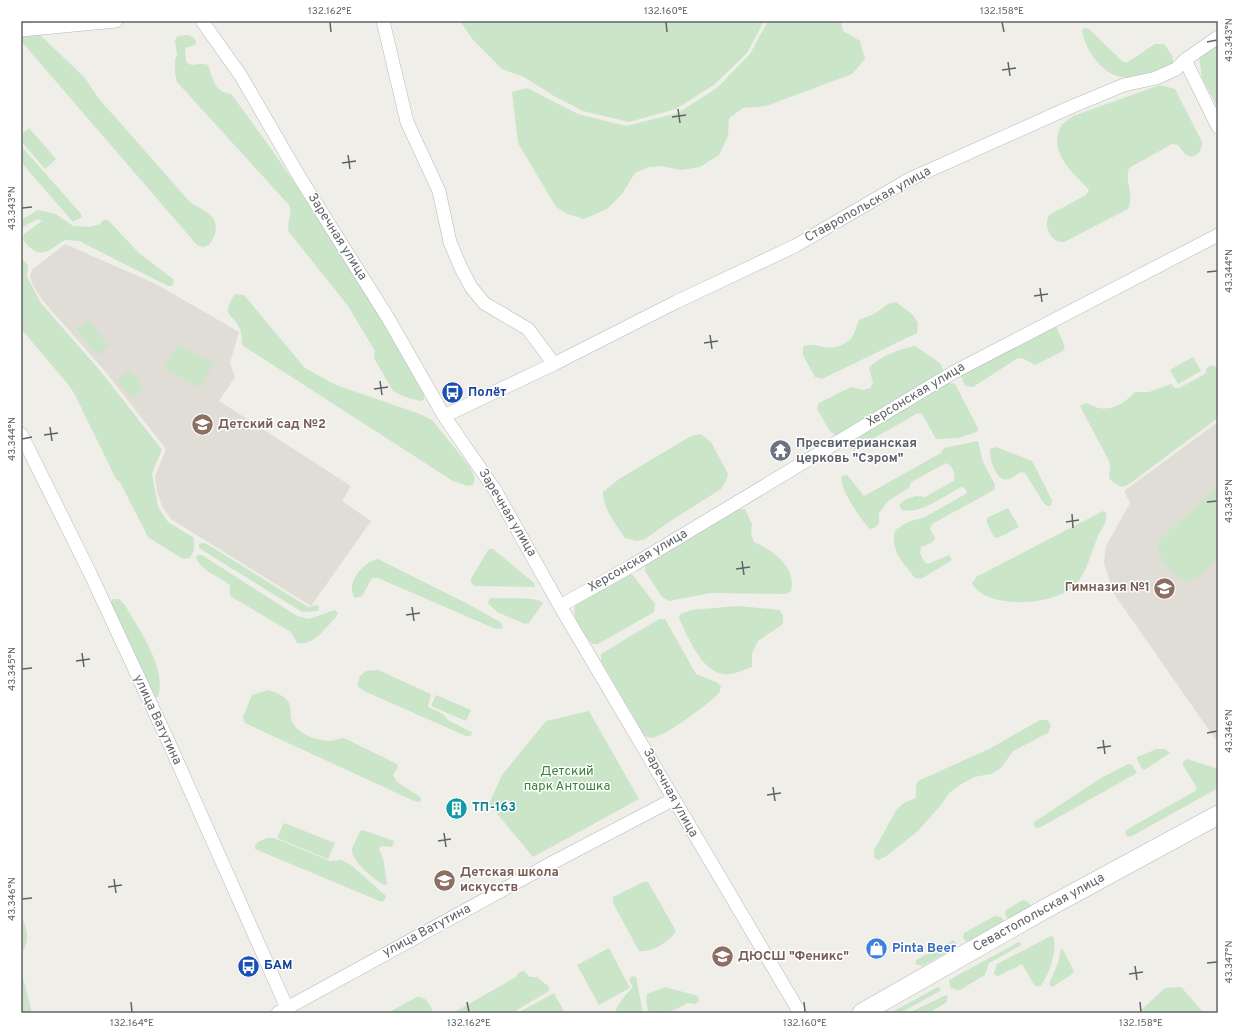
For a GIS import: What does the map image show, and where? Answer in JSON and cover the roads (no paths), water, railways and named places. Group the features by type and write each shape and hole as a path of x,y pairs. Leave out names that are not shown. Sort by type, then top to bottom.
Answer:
{"main road":[{"name":"Севастопольская улица","path":"862,1013 1043,910 1218,815"}],"street":[{"path":"21,30 31,25 116,21"},
{"name":"Заречная улица","path":"202,21 241,76 300,178 388,318 444,416 495,490 560,606 800,1013"},
{"path":"383,21 407,122 439,191 450,242 461,268 471,287 484,303 528,329 554,364"},
{"name":"Ставропольская улица","path":"444,416 554,364 676,302 795,246 908,180 1051,115 1124,85 1156,78 1176,69 1185,60 1218,37"},
{"path":"1185,60 1218,127"},
{"name":"Херсонская улица","path":"560,606 633,565 954,372 1218,235"},
{"name":"улица Ватутина","path":"21,434 90,573 169,743 282,1010 548,865 674,799"}],"place":[{"name":"Полёт","path":"452,393"},
{"name":"Детский сад №2","path":"202,425"},
{"name":"Пресвитерианская церковь \"Сэром\"","path":"780,451"},
{"name":"Гимназия №1","path":"1165,588"},
{"name":"ТП-163","path":"456,808"},
{"name":"Детская школа искусств","path":"444,880"},
{"name":"Pinta Beer","path":"876,949"},
{"name":"ДЮСШ \"Феникс\"","path":"722,957"},
{"name":"БАМ","path":"248,966"}],"park label":[{"name":"Детский парк Антошка","path":"567,780"}]}
